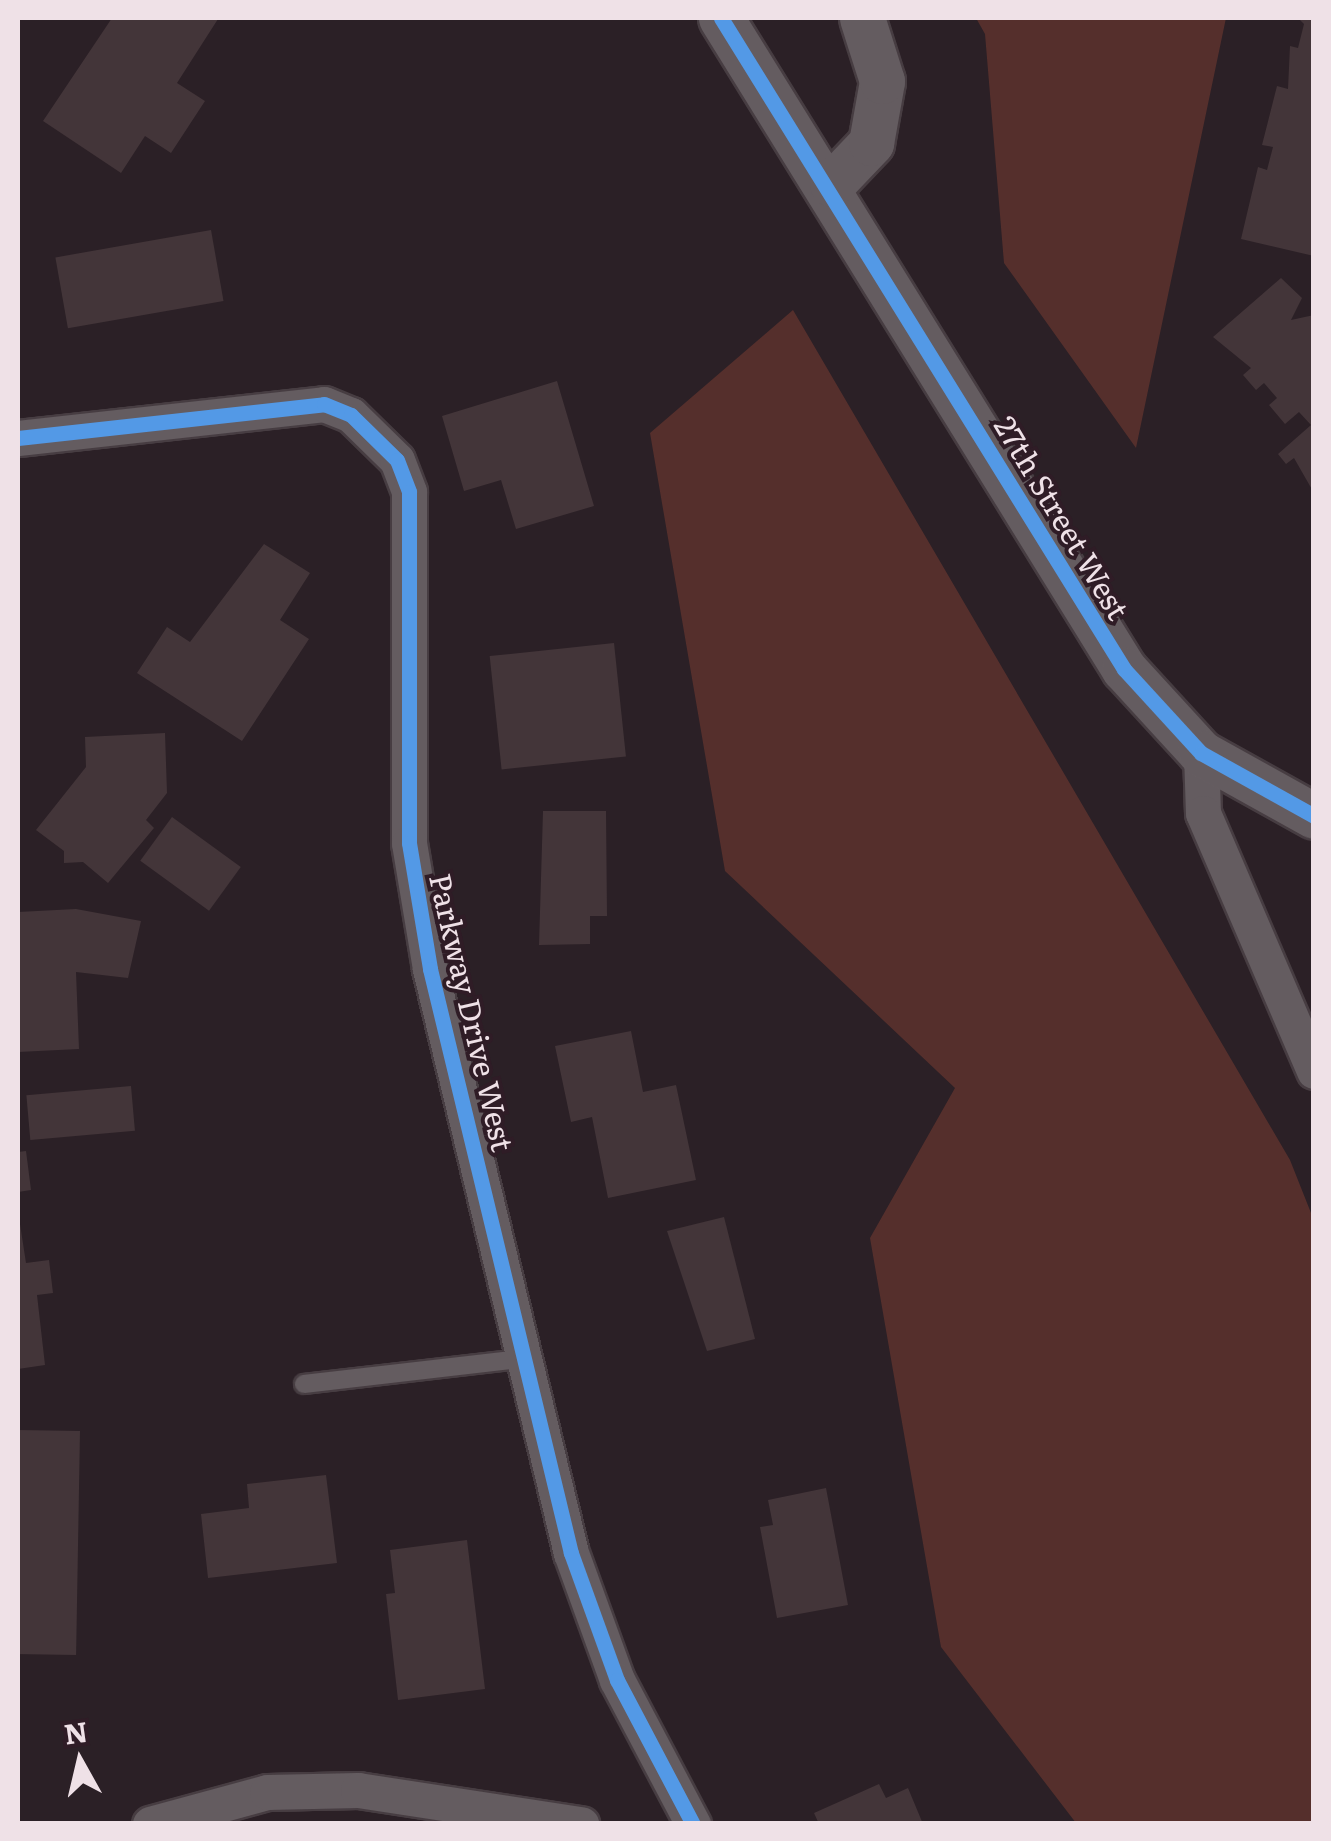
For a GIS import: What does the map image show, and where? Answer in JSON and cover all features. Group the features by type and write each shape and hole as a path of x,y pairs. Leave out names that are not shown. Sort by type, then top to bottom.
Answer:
{"street":[{"name":"27th Street West","path":"721,18 832,184 1124,669 1201,753 1314,816"},
{"path":"832,184 871,144 882,81 862,18"},
{"name":"Parkway Drive West","path":"18,438 324,404 352,415 397,460 409,492 407,768 417,903 519,1359 571,1553 617,1680 693,1824"},
{"path":"1201,753 1203,813 1314,1070"},
{"path":"150,1824 268,1792 358,1790 581,1824"}],"lane":[{"path":"304,1384 519,1359"}],"shaded area":[{"path":"976,18 1226,18 1136,448 1004,263 985,34"},
{"path":"793,310 1290,1160 1313,1218 1313,1823 1076,1823 941,1647 870,1238 955,1088 725,871 650,433"}],"building":[{"path":"112,18 218,19 177,83 205,101 171,153 145,136 121,173 43,121"},
{"path":"1298,18 1314,18 1314,256 1241,239 1258,167 1267,170 1273,147 1262,145 1277,86 1288,89 1290,46 1298,48 1304,24"},
{"path":"211,230 224,301 68,328 55,257"},
{"path":"1281,278 1302,298 1291,320 1314,315 1314,493 1294,458 1286,464 1278,454 1311,425 1299,412 1285,424 1269,405 1277,398 1264,383 1256,390 1243,375 1251,368 1213,337"},
{"path":"557,381 594,506 516,529 501,480 464,491 442,416"},
{"path":"264,544 310,573 280,620 309,639 242,741 137,673 167,627 190,642"},
{"path":"614,643 626,756 502,769 490,656"},
{"path":"165,733 167,793 146,820 154,828 108,883 83,862 64,863 64,851 36,830 86,767 85,737"},
{"path":"543,811 606,811 607,916 590,916 590,944 539,945"},
{"path":"172,817 241,867 209,911 140,861"},
{"path":"76,909 141,921 128,978 76,972 79,1049 18,1052 18,912"},
{"path":"631,1031 643,1092 676,1085 696,1180 608,1198 592,1117 571,1122 555,1046"},
{"path":"131,1086 135,1131 30,1140 26,1095"},
{"path":"26,1151 31,1190 18,1192 18,1152"},
{"path":"18,1211 26,1263 49,1260 53,1293 37,1295 45,1365 18,1369"},
{"path":"724,1217 755,1339 707,1351 667,1231"},
{"path":"18,1430 80,1431 76,1655 18,1654"},
{"path":"326,1475 337,1563 208,1578 201,1514 249,1508 247,1484"},
{"path":"826,1488 848,1605 777,1618 760,1527 773,1525 768,1500"},
{"path":"467,1540 485,1689 398,1700 386,1594 395,1593 390,1550"},
{"path":"879,1784 886,1798 908,1788 923,1824 819,1824 814,1813"}],"cycle path":[{"path":"721,18 1124,669 1201,753 1314,816"},
{"path":"18,438 324,404 351,415 397,460 409,492 409,843 430,969 571,1553 617,1680 693,1824"}]}
